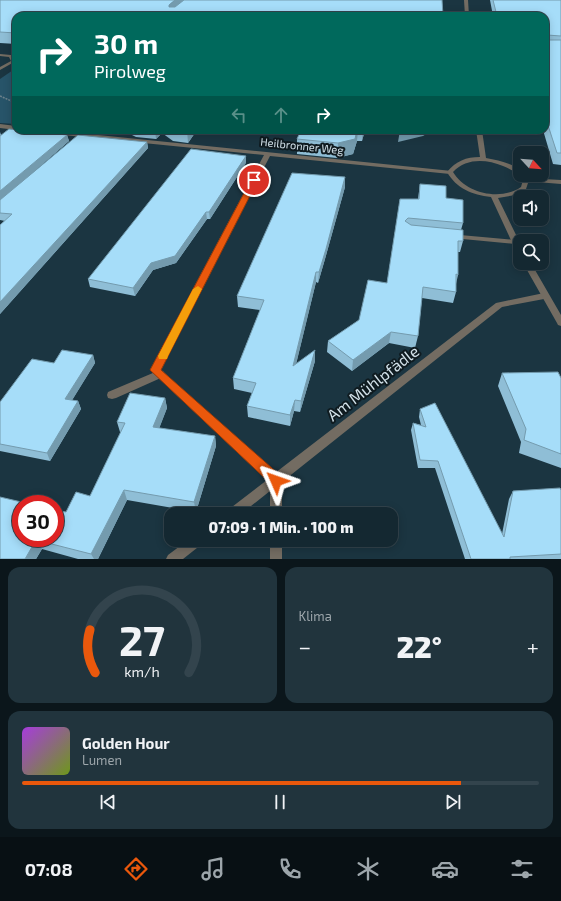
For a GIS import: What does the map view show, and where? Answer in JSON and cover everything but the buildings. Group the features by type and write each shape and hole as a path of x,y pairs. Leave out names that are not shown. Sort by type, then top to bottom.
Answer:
{"street":[{"path":"466,0 467,12"},
{"path":"0,55 10,56 12,58"},
{"path":"0,69 12,63"},
{"path":"0,126 12,128"},
{"name":"Heilbronner Weg","path":"65,134 450,172"},
{"path":"480,134 483,159"},
{"path":"75,141 81,136"},
{"path":"268,153 155,370 276,481 276,507"},
{"path":"513,167 483,159 466,160 455,165 450,172 453,180 462,187 477,193 493,196 512,194 524,188 525,182"},
{"path":"549,180 561,182"},
{"path":"493,196 513,238"},
{"path":"447,235 513,242"},
{"path":"530,270 561,323"},
{"name":"Am Mühlpfädle","path":"241,507 499,305 544,296"},
{"path":"112,395 160,374"},
{"path":"172,559 188,547"},
{"path":"276,547 276,559"}],"path":[{"path":"0,96 12,101"}],"shaded area":[{"path":"12,71 12,124 0,123 0,79"}],"slow traffic":[{"path":"163,356 198,289"}],"route":[{"path":"254,180 155,370 276,481"}]}
